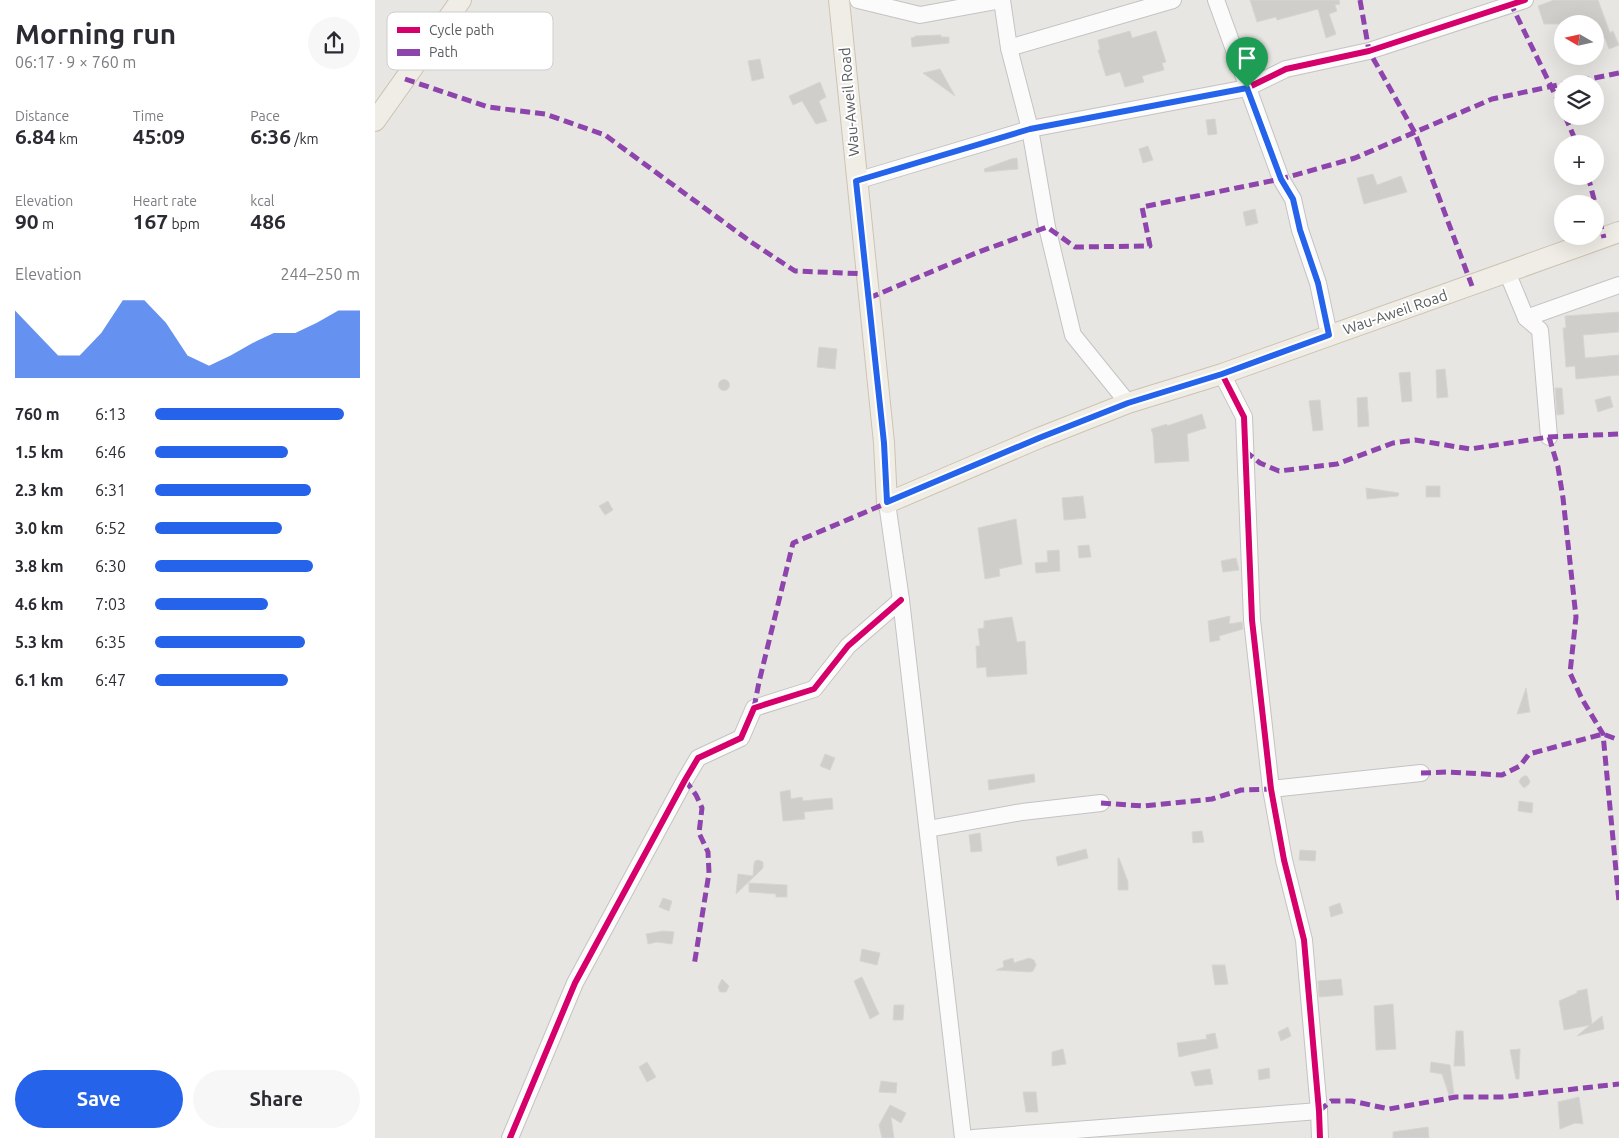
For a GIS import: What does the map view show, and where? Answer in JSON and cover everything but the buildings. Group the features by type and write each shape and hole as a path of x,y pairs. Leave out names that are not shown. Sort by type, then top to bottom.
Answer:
{"main road":[{"path":"452,12 461,0"},
{"name":"Wau-Aweil Road","path":"839,0 884,443 887,502 1128,403 1222,374 1619,232"},
{"path":"375,121 411,70"}],"street":[{"path":"858,0 920,15 1002,0 1009,48 1030,129 1047,227 1073,336 1128,403"},
{"path":"1009,48 1173,0"},
{"path":"1216,0 1281,179 1293,199 1300,230 1318,283 1329,335"},
{"path":"856,181 1030,129 1247,88 1286,69 1369,51 1525,0"},
{"path":"1507,272 1526,318 1540,330 1549,437"},
{"path":"1526,318 1619,285"},
{"path":"1222,374 1245,417 1252,620 1271,789 1284,860 1304,940 1320,1138"},
{"path":"887,502 901,600 963,1138"},
{"path":"510,1138 575,983 698,758 741,738 754,708 814,689 848,646 901,600"},
{"path":"1271,789 1421,774"},
{"path":"928,829 1022,812 1101,803"},
{"path":"973,1138 1319,1111"}],"marked path":[{"path":"1360,0 1369,51 1415,133 1472,286"},
{"path":"1510,2 1554,92"},
{"path":"1604,76 1619,73"},
{"path":"405,79 488,107 545,114 605,135 751,242 795,271 867,274"},
{"path":"869,298 976,253 1047,227 1075,247 1150,246 1142,207 1281,179 1355,158 1492,99 1554,86"},
{"path":"1569,125 1573,135"},
{"path":"1590,185 1593,195"},
{"path":"1245,451 1260,463 1279,471 1337,464 1393,443 1415,440 1470,449 1549,437 1619,434"},
{"path":"1549,437 1558,467 1563,498 1576,617 1570,673 1582,699 1603,734 1619,902"},
{"path":"754,708 793,543 887,503"},
{"path":"1421,773 1448,772 1502,775 1520,766 1529,754 1603,734 1619,740"},
{"path":"685,780 696,795 702,808 699,833 708,852 709,873 694,966"},
{"path":"1101,803 1143,806 1212,799 1241,790 1271,789"},
{"path":"1319,1111 1331,1101 1352,1101 1389,1109 1456,1097 1502,1097 1619,1084"}],"cycle path":[{"path":"856,181 1030,129 1247,88 1286,69 1369,51 1525,0"},
{"path":"1222,374 1244,417 1252,620 1271,789 1284,860 1304,940 1320,1138"},
{"path":"510,1138 575,983 698,758 741,738 754,708 814,689 848,646 901,600"}],"route":[{"path":"1247,88 1281,179 1293,199 1300,230 1318,283 1329,335 1222,374 1128,403 887,502 884,443 856,181 1030,129 1247,88"}]}
